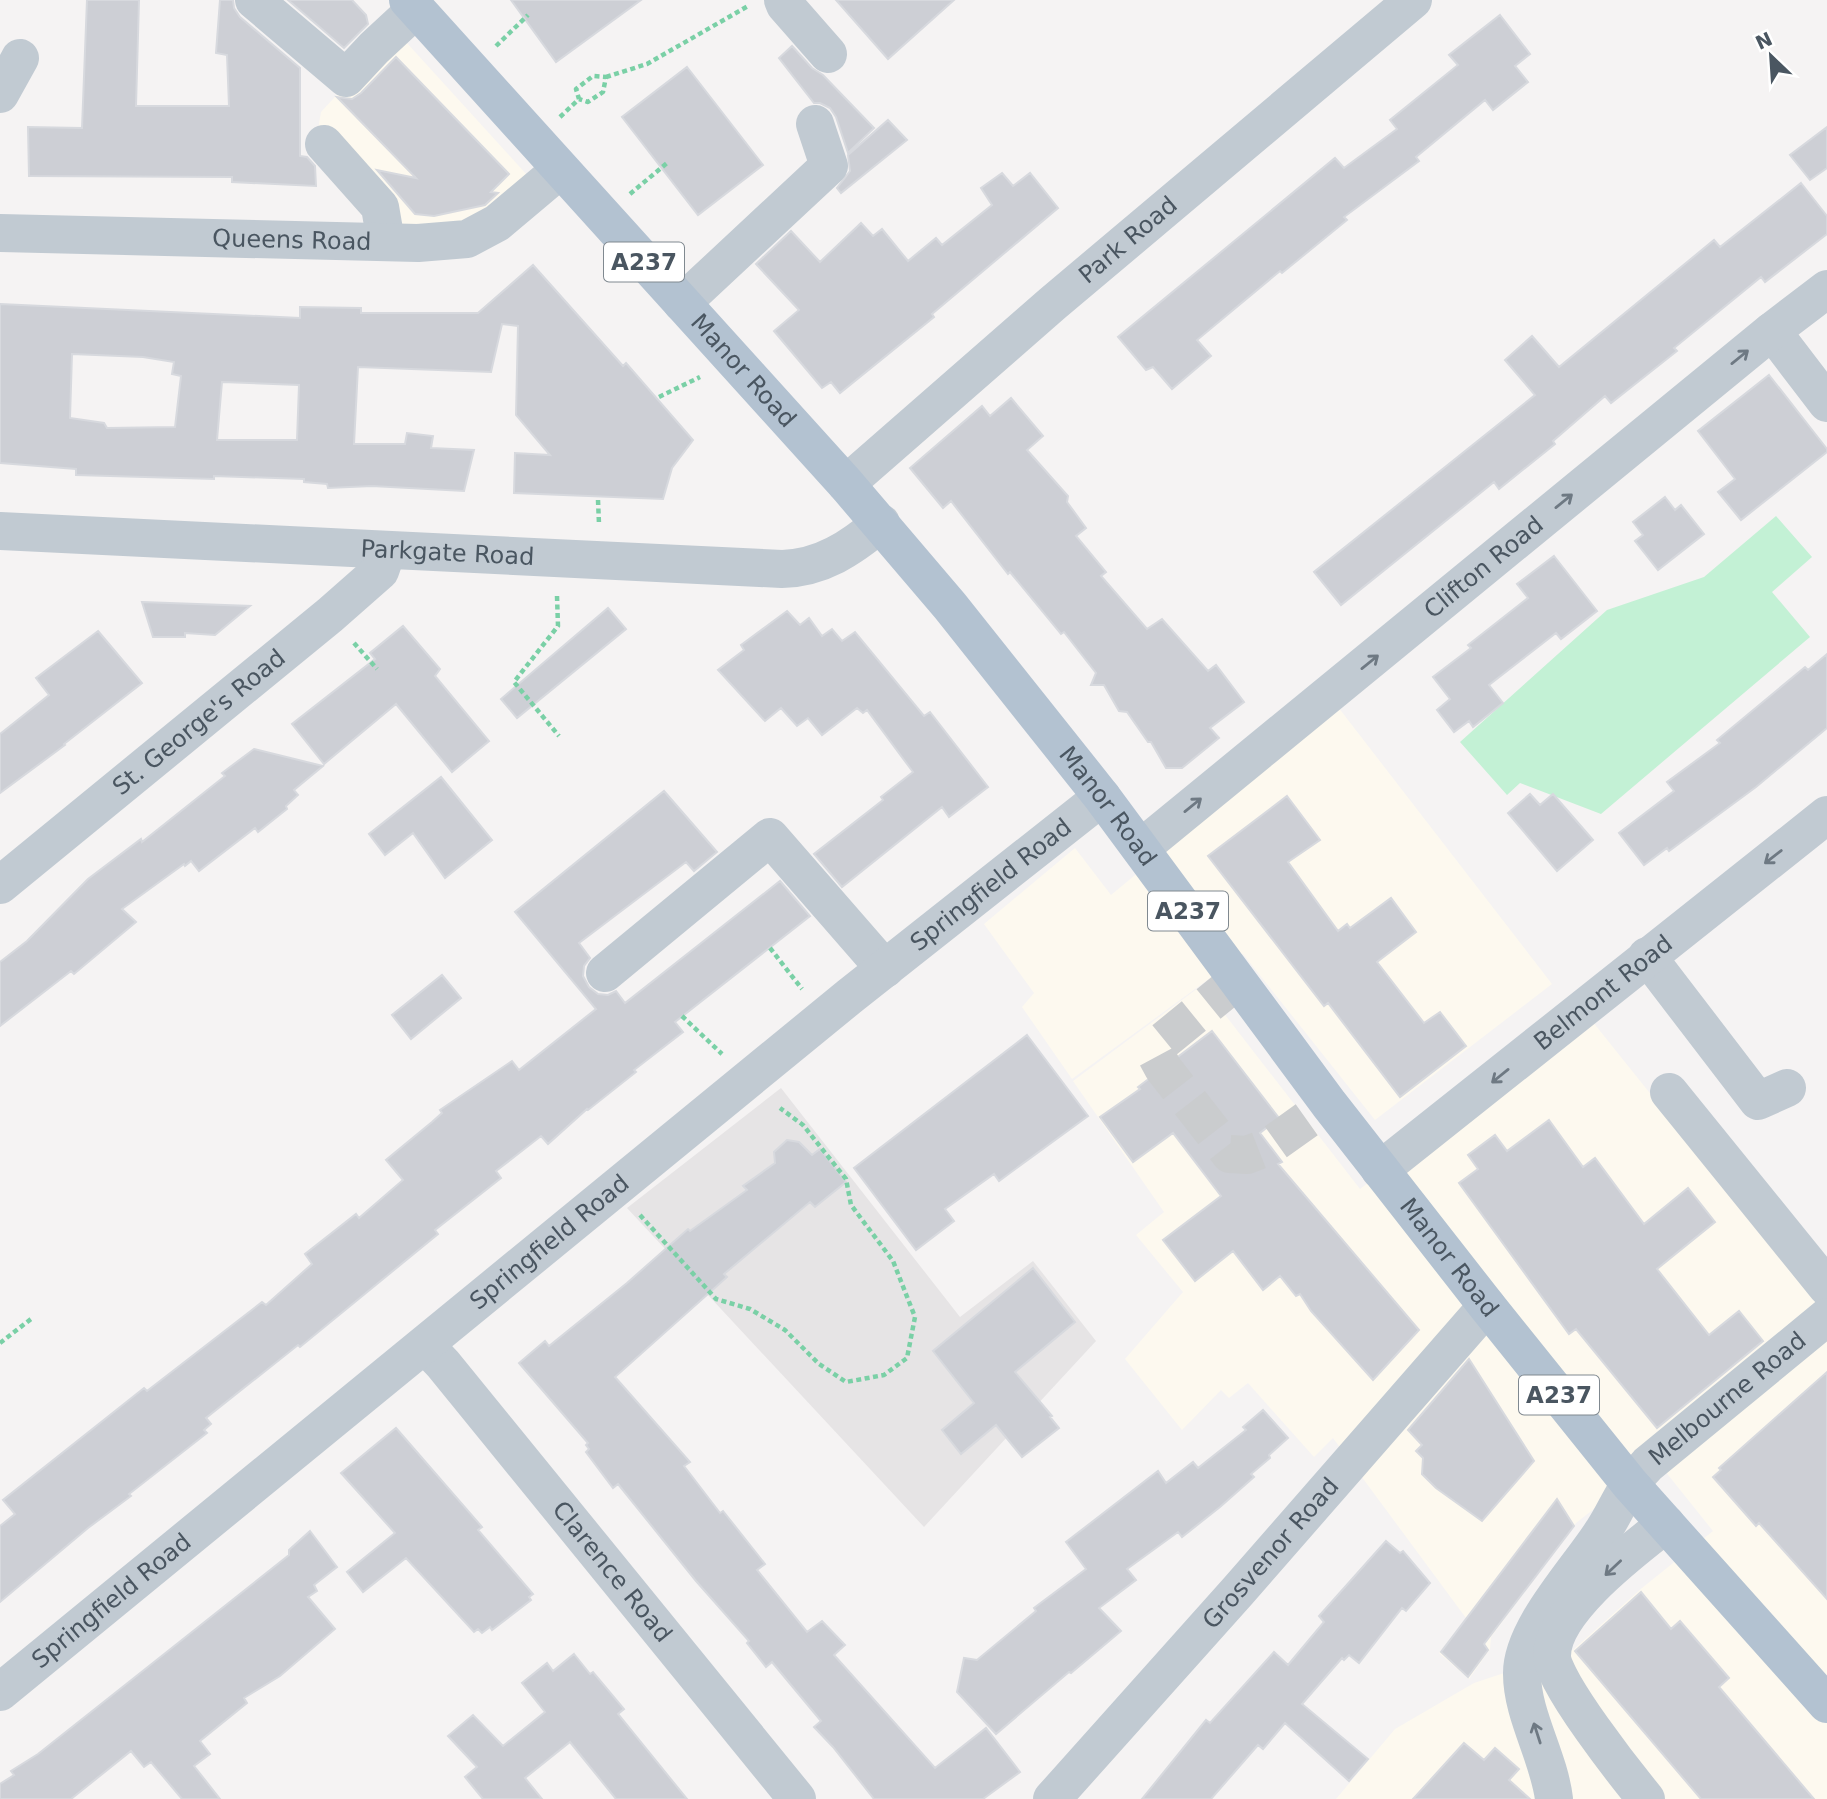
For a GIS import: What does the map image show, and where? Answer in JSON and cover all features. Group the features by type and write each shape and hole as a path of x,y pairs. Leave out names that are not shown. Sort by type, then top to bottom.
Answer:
{"main road":[{"name":"Manor Road","path":"412,4 881,523 1102,797 1320,1093 1487,1306 1630,1484 1827,1704"}],"street":[{"path":"254,0 346,78 412,4"},
{"path":"783,0 828,54"},
{"name":"Park Road","path":"846,484 1052,304 1413,0"},
{"path":"0,94 20,58"},
{"path":"682,303 830,166 815,124"},
{"path":"324,144 380,207 386,242"},
{"name":"Queens Road","path":"0,233 418,243 467,239 497,223 560,170"},
{"name":"Clifton Road","path":"1141,848 1772,331 1827,289"},
{"path":"1772,331 1827,402"},
{"name":"Parkgate Road","path":"0,531 795,569 842,553 881,523"},
{"name":"St. George's Road","path":"0,885 380,572 387,551"},
{"name":"Springfield Road","path":"0,1692 824,1017 1102,797"},
{"name":"Belmont Road","path":"1380,1170 1827,815"},
{"path":"604,974 770,837 885,969"},
{"path":"1647,957 1758,1101 1787,1088"},
{"path":"1669,1092 1827,1287"},
{"name":"Grosvenor Road","path":"1052,1799 1487,1306"},
{"name":"Melbourne Road","path":"1555,1799 1553,1783 1530,1713 1522,1678 1522,1656 1544,1615 1604,1531 1630,1484 1669,1446 1827,1317"},
{"name":"Clarence Road","path":"425,1345 797,1799"},
{"path":"1646,1799 1574,1701 1559,1676 1552,1657 1556,1637 1585,1595 1625,1556 1666,1524"}],"path":[{"path":"579,99 576,89 593,76 606,77 647,64 757,0"},
{"path":"579,99 588,102 603,92 606,77"},
{"path":"534,141 579,99"},
{"path":"603,216 667,163"},
{"path":"659,397 698,379 730,357"},
{"path":"556,559 558,626 514,682 559,736"},
{"path":"770,948 824,1017"},
{"path":"682,1016 749,1079"},
{"path":"616,1188 716,1299 750,1309 785,1329 819,1364 846,1382 884,1375 907,1358 915,1317 893,1261 851,1205 846,1179 803,1125 779,1108"},
{"path":"0,1343 31,1319"}],"shaded area":[{"path":"396,31 537,186 472,230 394,234 316,141 321,112"},
{"path":"1338,707 1552,984 1375,1120 1243,954 1072,1079 1022,1007 1034,993 984,924 1075,848 1111,895"},
{"path":"1202,985 1360,1189 1588,1016 1820,1305 1604,1501 1576,1523 1491,1637 1490,1649 1469,1679 1439,1653 1466,1618 1333,1438 1314,1457 1248,1383 1229,1398 1221,1390 1182,1430 1125,1359 1183,1292 1136,1235 1164,1212 1073,1081"},
{"path":"781,1088 960,1317 1033,1261 1096,1341 924,1527 627,1208"},
{"path":"1827,1335 1827,1799 1336,1799 1395,1729 1474,1683 1573,1650 1642,1588 1713,1531 1665,1471"}],"green space":[{"path":"1776,516 1812,557 1772,592 1810,637 1601,814 1520,783 1507,795 1460,742 1607,610 1704,577"}],"building":[{"path":"87,0 139,0 136,106 229,106 227,55 216,53 220,0 233,0 234,8 240,17 300,68 300,156 307,157 315,166 316,186 232,182 232,177 29,176 28,127 82,128"},
{"path":"288,0 352,0 366,15 368,24 344,48"},
{"path":"511,0 641,0 556,62"},
{"path":"836,0 954,0 888,59"},
{"path":"1500,15 1530,54 1515,66 1528,82 1493,110 1485,100 1416,157 1419,161 1344,217 1347,220 1197,340 1211,356 1172,389 1153,367 1146,370 1118,337 1335,158 1344,168 1397,129 1390,120 1458,65 1449,55"},
{"path":"792,46 874,128 848,153 836,117 830,108 814,103 779,58"},
{"path":"396,57 509,174 491,192 498,193 485,205 434,216 415,214 377,170 416,178 337,97 352,99 361,93"},
{"path":"687,67 763,165 698,215 622,117"},
{"path":"888,120 907,140 841,193 837,188 850,171 848,155"},
{"path":"1827,127 1827,168 1810,180 1790,155"},
{"path":"1002,173 1013,186 1030,173 1058,208 932,314 934,317 840,393 831,382 822,388 774,331 799,310 756,264 791,231 820,262 861,223 873,236 882,229 908,261 936,238 942,245 992,205 981,188"},
{"path":"1801,183 1827,216 1827,234 1765,282 1761,277 1674,348 1677,351 1611,403 1605,396 1553,441 1555,444 1499,489 1494,482 1341,605 1314,572 1535,395 1505,360 1532,336 1559,367 1714,240 1720,247"},
{"path":"533,265 623,366 626,363 693,440 672,468 663,499 514,493 515,453 550,455 516,415 518,326 502,324 491,372 358,367 354,444 405,444 407,433 433,436 431,448 474,450 464,491 372,486 328,488 327,484 304,482 304,479 76,475 76,469 0,463 0,304 300,318 300,307 361,308 361,313 478,313","holes":["72,354 143,357 174,362 172,374 181,376 175,427 107,428 104,423 70,418","222,382 299,385 297,440 217,440"]},
{"path":"1769,375 1827,452 1741,520 1718,492 1735,479 1698,431"},
{"path":"1011,398 1043,436 1027,450 1068,496 1067,502 1086,528 1076,536 1106,572 1101,576 1147,629 1162,619 1208,671 1216,665 1244,702 1210,728 1219,738 1182,768 1166,768 1151,742 1148,742 1127,712 1119,711 1104,685 1091,685 1096,673 1064,632 1061,634 1010,572 1008,574 951,501 943,508 910,468 982,406 990,416"},
{"path":"1665,497 1675,510 1681,505 1704,534 1658,570 1635,541 1643,535 1633,522"},
{"path":"1554,556 1597,611 1561,639 1556,633 1489,685 1503,703 1473,727 1469,721 1454,732 1437,710 1450,699 1433,677 1471,648 1468,645 1528,598 1517,584"},
{"path":"142,602 250,606 215,635 185,633 185,637 153,637"},
{"path":"608,608 626,629 517,718 501,699"},
{"path":"787,611 800,625 809,618 822,636 832,629 842,641 855,632 924,716 930,712 988,787 949,817 942,807 842,887 814,854 883,800 881,797 913,772 867,710 863,713 857,708 822,735 808,718 797,726 781,708 765,721 718,670 744,650 741,645"},
{"path":"403,626 440,669 435,676 489,741 452,772 396,704 324,764 292,724 375,659 370,653"},
{"path":"98,631 142,683 0,793 0,734 49,695 36,678"},
{"path":"1827,654 1827,728 1756,787 1669,851 1667,848 1644,865 1619,833 1674,791 1667,782 1720,743 1717,740 1805,667 1808,670"},
{"path":"254,749 323,766 294,790 298,795 286,806 287,809 258,832 255,828 199,871 191,861 185,866 184,864 122,909 136,922 74,974 71,971 0,1026 0,962 27,941 88,879 141,839 142,842 225,776 222,773"},
{"path":"441,777 492,840 445,878 413,833 385,855 369,834"},
{"path":"664,791 717,852 694,871 686,862 579,943 590,958 584,966 583,976 589,987 598,994 608,995 616,991 625,1003 780,881 810,916 675,1022 683,1032 548,1144 541,1136 496,1171 501,1178 435,1230 438,1234 300,1347 298,1345 206,1418 211,1424 204,1430 207,1433 0,1602 0,1526 15,1514 3,1500 144,1388 147,1391 262,1302 266,1305 312,1264 305,1254 356,1214 359,1218 403,1180 386,1160 442,1113 440,1110 512,1061 519,1070 596,1009 515,912"},
{"path":"1530,794 1540,805 1553,794 1593,840 1557,871 1508,813"},
{"path":"1287,796 1320,840 1288,862 1338,931 1347,924 1350,928 1391,898 1416,932 1377,962 1424,1023 1440,1012 1466,1046 1400,1097 1328,1003 1324,1006 1208,856"},
{"path":"442,975 461,998 411,1039 392,1015"},
{"path":"1212,1031 1279,1118 1260,1133 1282,1162 1278,1164 1419,1330 1373,1380 1311,1311 1300,1294 1296,1296 1280,1276 1263,1290 1233,1251 1195,1281 1163,1240 1221,1196 1173,1133 1133,1162 1100,1117 1140,1089 1138,1087"},
{"path":"1027,1035 1088,1116 999,1181 994,1174 945,1209 954,1221 916,1250 854,1168"},
{"path":"1549,1120 1583,1167 1595,1158 1644,1224 1688,1188 1715,1222 1657,1269 1709,1335 1739,1311 1763,1341 1657,1428 1576,1329 1569,1334 1459,1183 1478,1169 1468,1155 1495,1135 1507,1151"},
{"path":"787,1140 799,1142 812,1155 820,1149 846,1182 815,1207 810,1202 724,1274 727,1277 615,1377 690,1462 684,1466 720,1513 723,1511 765,1564 757,1570 807,1632 822,1621 845,1645 834,1655 935,1768 986,1728 1020,1772 983,1799 874,1799 814,1727 821,1721 772,1662 766,1667 747,1643 749,1641 696,1581 618,1484 613,1488 586,1452 589,1449 586,1445 588,1443 519,1363 545,1341 549,1346 688,1229 690,1231 747,1190 743,1186 775,1163 774,1152"},
{"path":"1033,1268 1075,1322 1015,1372 1059,1428 1022,1457 996,1425 961,1454 942,1430 974,1403 933,1351"},
{"path":"1469,1359 1534,1461 1482,1521 1436,1488 1422,1474 1423,1458 1416,1451 1422,1445 1408,1430"},
{"path":"1827,1372 1827,1599 1759,1523 1756,1526 1713,1477 1721,1470 1719,1468"},
{"path":"1263,1410 1288,1438 1251,1474 1254,1477 1220,1507 1182,1537 1178,1532 1127,1569 1136,1580 1099,1608 1121,1631 996,1734 957,1692 964,1658 977,1660 1036,1611 1034,1608 1086,1569 1066,1542 1158,1471 1166,1483 1193,1462 1198,1468 1246,1430 1243,1427"},
{"path":"396,1428 482,1527 478,1530 533,1594 529,1597 531,1600 492,1630 490,1627 482,1633 478,1629 474,1632 406,1558 363,1592 347,1572 395,1533 341,1473"},
{"path":"1557,1499 1574,1526 1484,1644 1488,1650 1468,1677 1441,1652"},
{"path":"310,1531 337,1567 314,1585 317,1591 308,1597 335,1629 280,1676 244,1698 247,1703 200,1741 210,1754 194,1766 220,1799 182,1799 151,1762 144,1767 131,1751 71,1799 0,1799 0,1784 14,1775 11,1771 38,1754 289,1555 289,1550"},
{"path":"1386,1541 1400,1553 1403,1551 1430,1583 1406,1611 1402,1608 1359,1663 1349,1655 1344,1660 1342,1658 1302,1704 1368,1759 1349,1781 1285,1723 1263,1749 1258,1745 1211,1799 1142,1799 1206,1720 1210,1723 1274,1652 1288,1665 1324,1622 1319,1616"},
{"path":"1641,1592 1671,1629 1680,1621 1729,1678 1719,1687 1814,1799 1701,1799 1575,1651"},
{"path":"574,1654 624,1709 618,1714 687,1799 616,1799 570,1742 525,1778 542,1799 483,1799 465,1777 477,1767 448,1736 473,1715 503,1746 545,1712 522,1683 547,1663 553,1671"},
{"path":"1464,1743 1484,1760 1495,1748 1519,1769 1509,1780 1530,1799 1413,1799"}],"tunnel":[{"path":"1238,980 1162,1042 1156,1055 1163,1068 1230,1154 1247,1155 1270,1146 1329,1104"}]}
